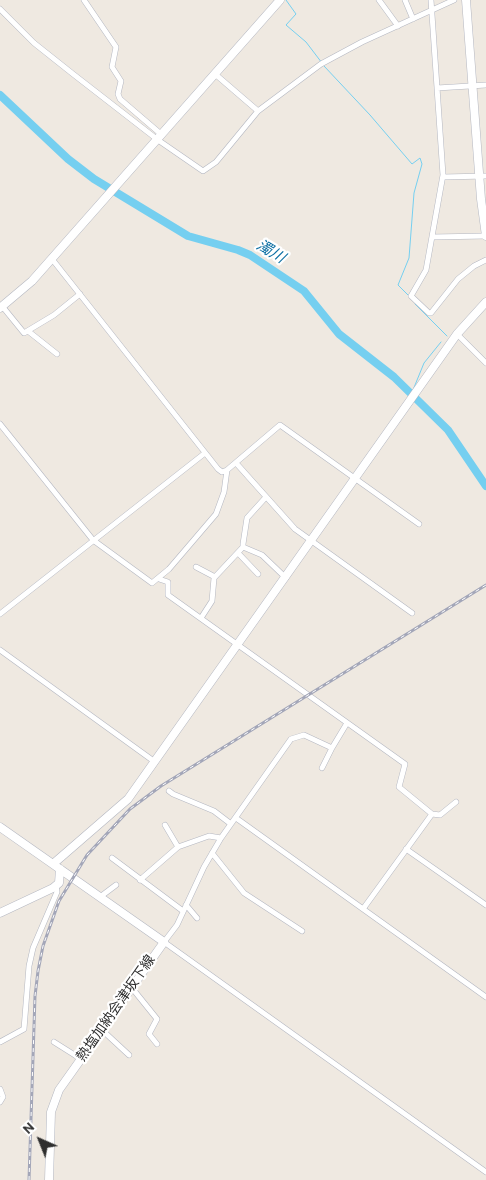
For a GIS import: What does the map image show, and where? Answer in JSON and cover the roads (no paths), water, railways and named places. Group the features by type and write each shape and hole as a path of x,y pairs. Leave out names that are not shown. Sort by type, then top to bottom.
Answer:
{"street":[{"path":"84,0 116,46 112,67 121,81 118,94 120,99 158,139"},
{"path":"80,294 54,315 23,333 1,308 32,281 52,259 280,0"},
{"path":"379,0 398,26"},
{"path":"405,0 413,19"},
{"path":"431,0 443,177 426,270 411,296 428,313 431,313 458,280 474,266 486,260"},
{"path":"0,9 34,43 158,139 203,171 216,162 258,111 321,64 454,0"},
{"path":"432,237 486,236 483,176 466,0"},
{"path":"215,74 258,111"},
{"path":"437,88 486,85"},
{"path":"443,177 483,176"},
{"path":"52,259 222,472 236,463 280,425 418,524"},
{"path":"53,864 122,805 155,762 286,578 457,334 486,302"},
{"path":"28,331 56,354"},
{"path":"457,334 486,363"},
{"path":"0,424 93,540 152,583 159,579 216,514 224,492 227,470"},
{"path":"0,614 205,453"},
{"path":"236,463 292,526 412,613"},
{"path":"201,618 212,601 214,578 244,547 247,518 266,497"},
{"path":"244,547 262,555 286,578"},
{"path":"239,554 258,574"},
{"path":"196,567 214,578"},
{"path":"159,579 168,582 168,595 405,764 398,787 432,814 440,814 456,802"},
{"path":"0,650 155,762"},
{"path":"322,768 347,723"},
{"path":"332,748 310,736 294,737 212,853 174,930 164,942 486,1172"},
{"path":"169,790 175,795 212,810 231,824"},
{"path":"363,909 432,814"},
{"path":"236,818 486,997"},
{"path":"165,825 178,847"},
{"name":"熱塩加納会津坂下線","path":"0,827 164,942 59,1090 53,1104 50,1125 49,1180"},
{"path":"140,880 178,847 209,836 222,838"},
{"path":"406,849 486,905"},
{"path":"212,853 244,894 302,931"},
{"path":"112,858 183,911"},
{"path":"0,913 56,886 60,883 60,869"},
{"path":"100,897 116,885"},
{"path":"0,1042 24,1029 29,969 33,948 57,892 56,886"},
{"path":"186,905 197,918"},
{"path":"132,988 157,1019 150,1034 157,1044"},
{"path":"102,1030 128,1055"},
{"path":"54,1042 81,1059"},
{"path":"0,1089 3,1097 0,1102"}],"waterway":[{"path":"286,0 296,14 286,25 306,42 322,63"},
{"path":"324,66 412,164 420,158 422,164 414,193 409,258 398,285 410,297"},
{"name":"濁川","path":"0,95 68,159 94,179 188,236 250,255 304,291 339,334 394,377 448,430 486,486"},
{"path":"415,304 447,336"},
{"path":"413,390 424,363 441,342"}],"railway":[{"path":"29,1180 35,996 38,971 43,946 59,901 87,855 130,809 161,786 486,585"}]}
